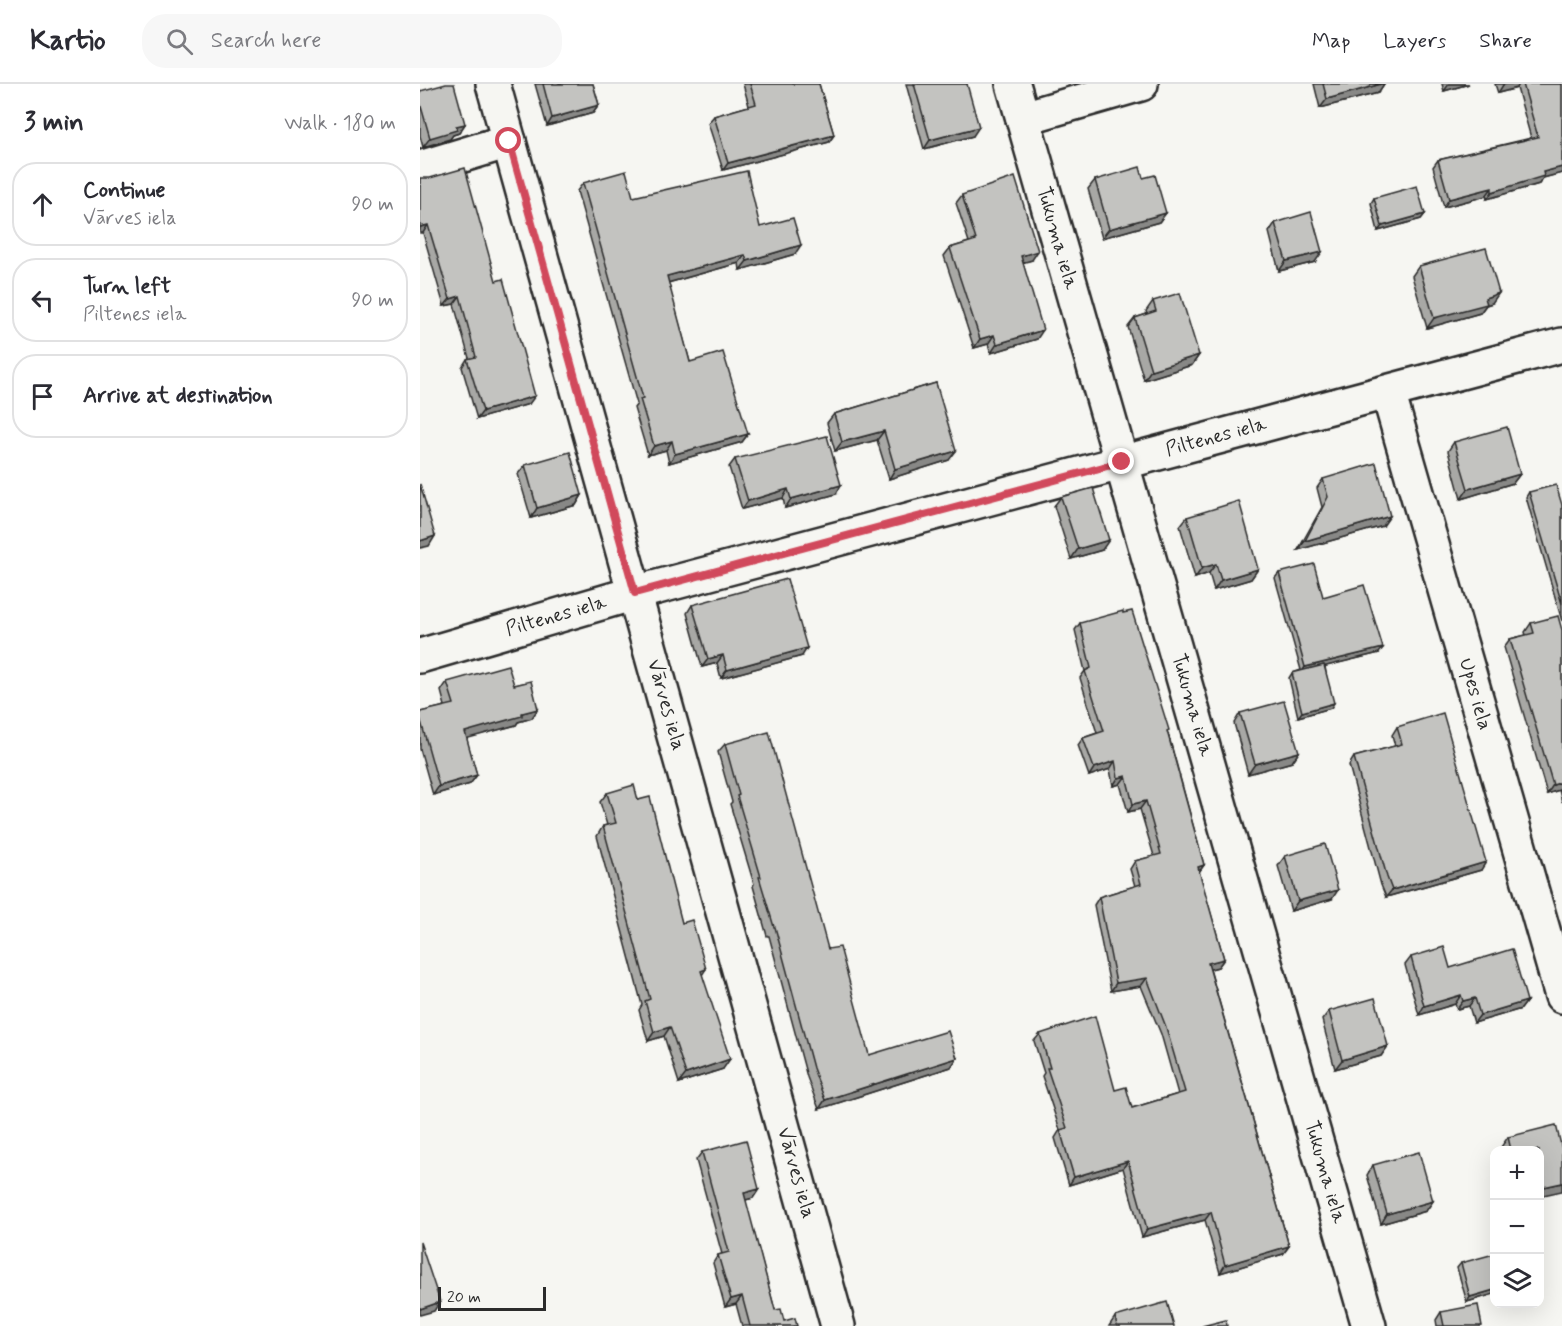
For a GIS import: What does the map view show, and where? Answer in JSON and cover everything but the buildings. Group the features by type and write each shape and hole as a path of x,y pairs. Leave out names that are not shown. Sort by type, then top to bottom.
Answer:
{"street":[{"name":"Vārves iela","path":"493,84 838,1326"},
{"name":"Tukuma iela","path":"1013,84 1369,1326"},
{"path":"1023,118 1141,84"},
{"path":"420,168 509,141"},
{"name":"Piltenes iela","path":"420,656 635,593 1562,345"},
{"name":"Upes iela","path":"1388,392 1562,996"}],"route":[{"path":"509,141 635,593 1122,462"}]}
